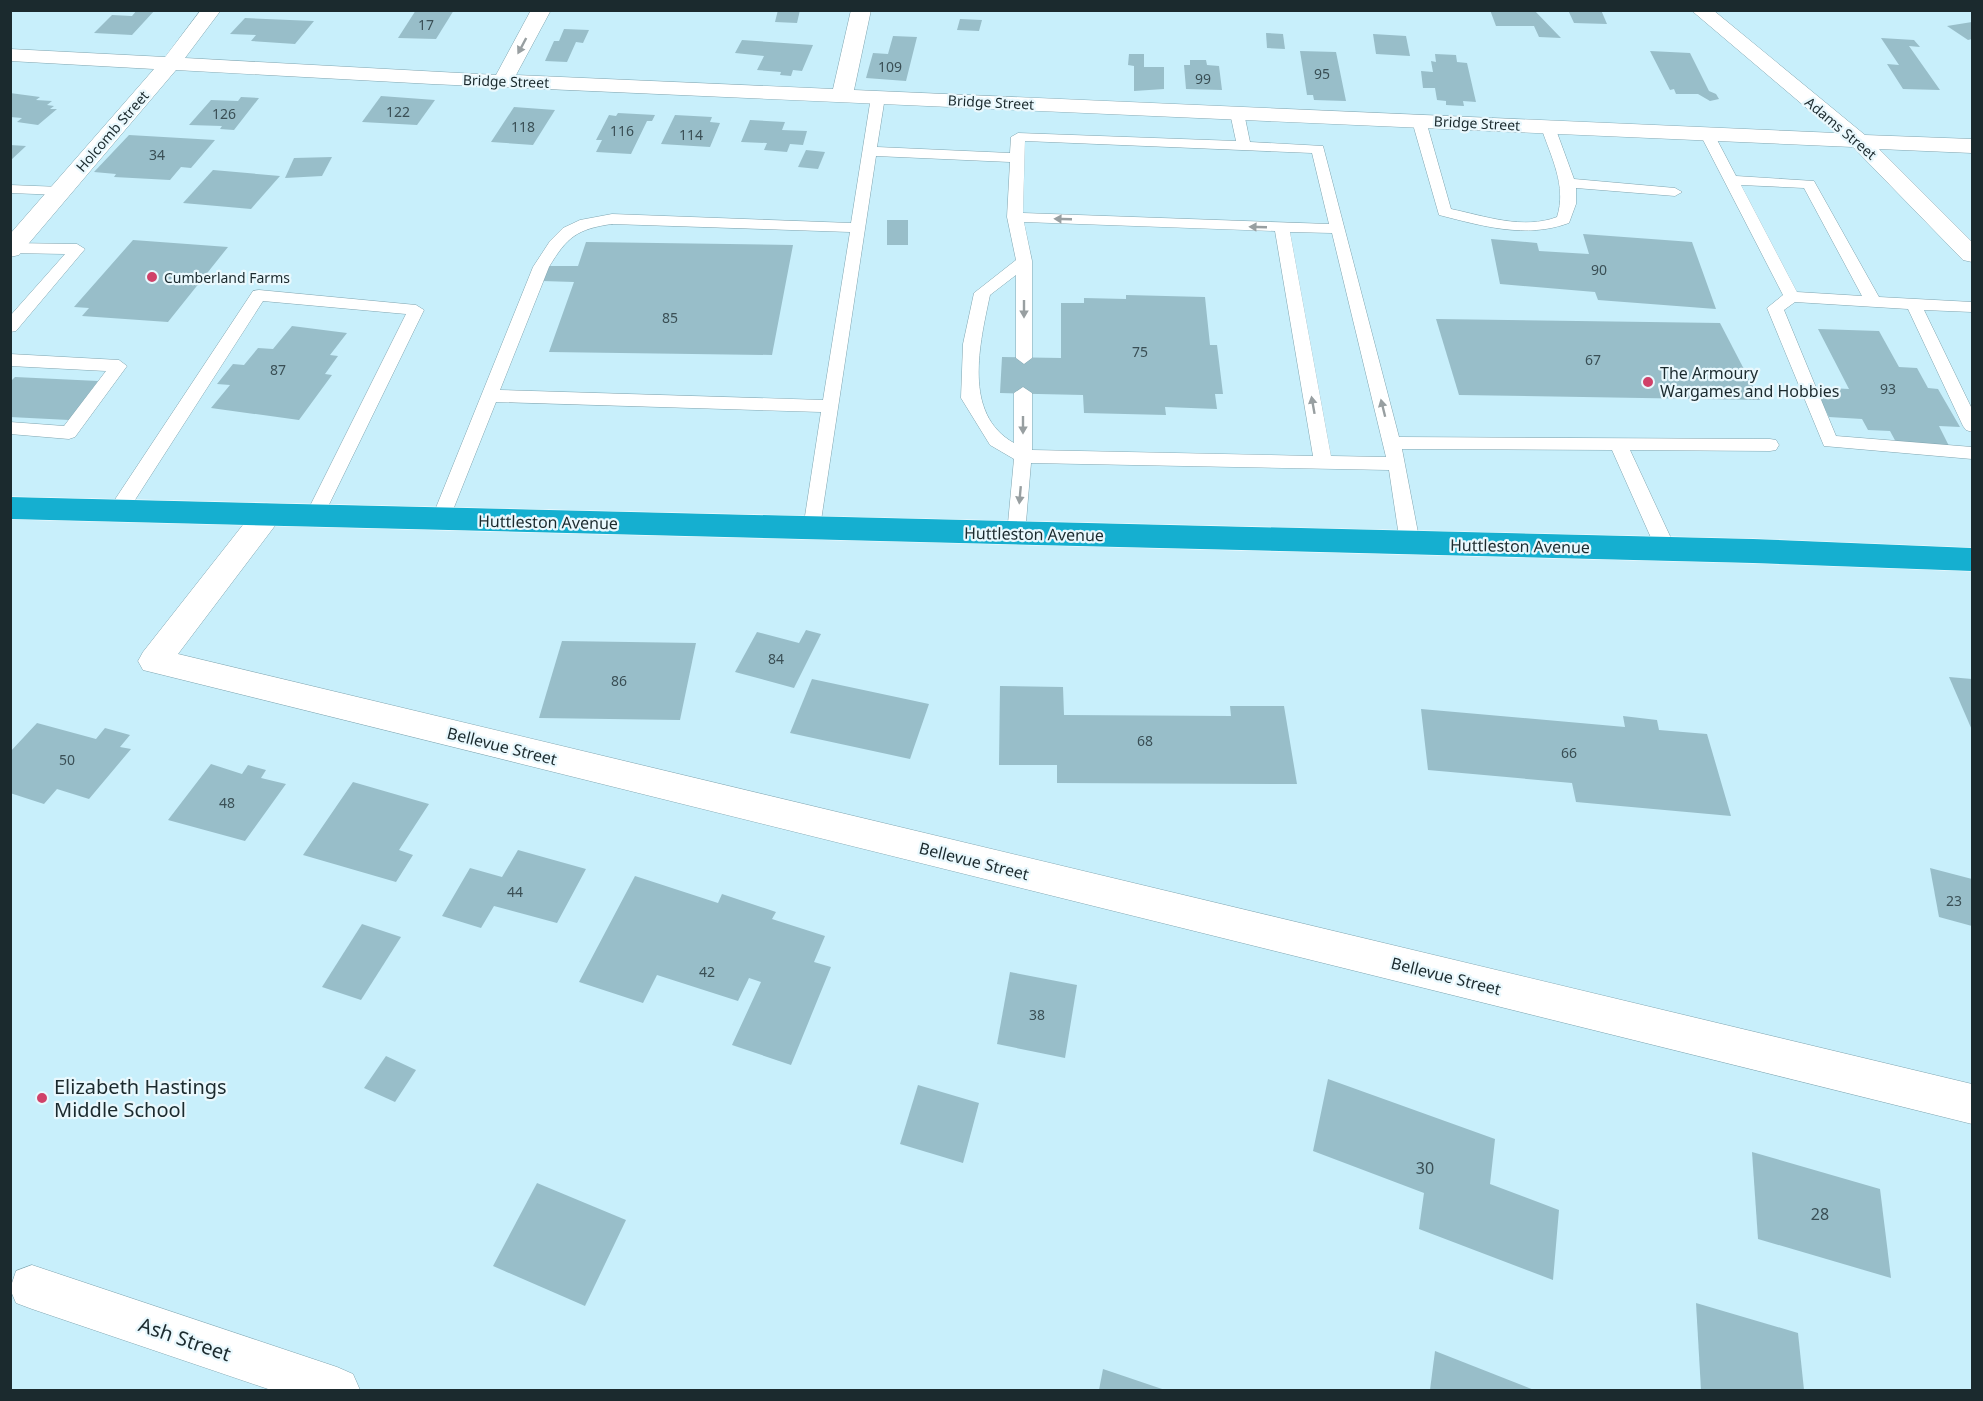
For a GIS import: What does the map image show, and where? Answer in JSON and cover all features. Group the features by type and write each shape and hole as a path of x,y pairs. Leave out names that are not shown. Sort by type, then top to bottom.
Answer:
{"highway":[{"name":"Huttleston Avenue","path":"10,508 1666,549 1972,560"}],"street":[{"name":"Holcomb Street","path":"11,248 170,64 212,10"},
{"path":"503,81 542,10"},
{"path":"842,95 861,10"},
{"name":"Adams Street","path":"1700,10 1859,141 1972,255"},
{"name":"Bridge Street","path":"10,55 503,81 1972,147"},
{"name":"Bellevue Street","path":"267,515 154,661 1972,1104"},
{"name":"Ash Street","path":"21,1287 337,1390"}],"lane":[{"path":"812,529 878,97"},
{"path":"1238,113 1244,146"},
{"path":"1419,121 1444,212 1522,226 1551,226 1564,220 1569,204 1568,183 1548,127"},
{"path":"1707,134 1792,297"},
{"path":"1024,358 1024,261 1015,217 1018,137 1318,149 1397,464 1410,543"},
{"path":"871,151 1017,158"},
{"path":"1731,180 1809,184 1873,301"},
{"path":"1568,183 1675,192"},
{"path":"10,189 61,191"},
{"path":"1015,217 1337,229"},
{"path":"440,520 541,267 555,243 566,231 579,224 612,219 858,228"},
{"path":"1282,228 1323,463"},
{"path":"10,327 77,249 11,248"},
{"path":"1024,261 982,293 971,344 970,399 996,441 1023,456 1397,464"},
{"path":"106,511 259,295 416,310 314,516"},
{"path":"1972,307 1792,297 1775,308 1830,442 1972,453"},
{"path":"1913,303 1972,426"},
{"path":"10,360 119,366 69,433 15,428"},
{"path":"53,379 66,363"},
{"path":"1016,534 1023,456 1023,393"},
{"path":"489,396 831,406"},
{"path":"1391,442 1770,445"},
{"path":"1618,444 1666,549"}],"building":[{"path":"137,10 155,10 132,35 94,33 112,15 132,16"},
{"path":"416,10 454,10 436,39 398,38"},
{"path":"778,10 800,10 797,23 775,22"},
{"path":"1490,10 1534,10 1561,38 1539,37 1534,26 1496,26"},
{"path":"1568,10 1601,10 1607,24 1574,23"},
{"path":"245,18 314,21 295,44 251,41 256,35 230,34"},
{"path":"960,19 982,20 979,31 957,30"},
{"path":"1972,22 1972,39 1968,40 1947,26"},
{"path":"564,29 589,30 583,43 576,42 567,62 545,61 554,41 559,41"},
{"path":"1266,33 1283,34 1285,49 1267,48"},
{"path":"1373,34 1406,36 1410,56 1376,54"},
{"path":"893,36 917,37 906,81 866,78 873,53 888,54"},
{"path":"1881,38 1914,40 1920,47 1909,46 1940,90 1903,89 1887,64 1899,65"},
{"path":"742,40 813,45 802,71 793,70 791,76 780,75 781,72 757,70 764,56 735,53"},
{"path":"1300,51 1336,52 1346,101 1314,100 1313,95 1307,95"},
{"path":"1650,51 1690,53 1709,91 1716,94 1719,99 1710,101 1698,94 1676,94 1674,89 1670,90"},
{"path":"1129,54 1144,54 1144,67 1164,67 1164,89 1134,91 1134,66 1128,65"},
{"path":"1435,54 1456,55 1457,62 1467,63 1476,102 1463,101 1464,106 1446,105 1446,101 1437,100 1435,88 1423,88 1421,71 1433,72 1431,61 1436,62"},
{"path":"1190,60 1206,60 1207,65 1219,66 1222,90 1186,89 1184,65 1190,65"},
{"path":"10,93 40,97 36,100 52,101 47,105 54,106 50,109 57,109 38,125 17,122 22,118 10,117"},
{"path":"381,96 435,100 417,125 362,122"},
{"path":"241,97 259,98 234,130 220,129 222,126 189,125 211,100 238,101"},
{"path":"514,107 555,110 533,145 491,142"},
{"path":"618,113 655,115 652,121 647,121 631,154 596,152 602,140 596,140 609,115 616,116"},
{"path":"675,115 712,117 710,122 720,123 710,147 661,144"},
{"path":"750,120 785,122 782,130 807,131 803,145 790,144 787,152 764,150 767,143 741,142"},
{"path":"129,135 215,140 191,168 181,167 170,180 114,177 116,174 94,172"},
{"path":"10,145 26,146 10,161"},
{"path":"806,150 825,152 818,169 798,167"},
{"path":"332,157 322,176 285,178 294,158"},
{"path":"213,170 280,176 251,209 183,203"},
{"path":"887,220 908,220 908,245 887,245"},
{"path":"1583,234 1692,242 1716,309 1598,300 1595,292 1500,284 1491,239 1537,243 1539,251 1589,254"},
{"name":"Cumberland Farms","path":"133,240 228,247 168,322 82,316 89,308 74,307"},
{"path":"586,242 793,245 772,355 549,352 574,282 542,281 547,266 578,266"},
{"path":"1126,295 1205,297 1210,345 1217,345 1223,394 1215,394 1217,409 1165,407 1166,415 1084,413 1083,395 1000,393 1002,357 1061,358 1061,303 1084,303 1084,298 1126,299"},
{"path":"1436,319 1720,323 1760,400 1459,395"},
{"path":"292,326 347,333 330,355 338,356 325,374 332,375 299,420 211,408 230,385 217,384 233,364 244,365 258,348 273,349"},
{"path":"1818,329 1879,331 1899,367 1917,368 1928,388 1938,389 1960,427 1939,426 1949,446 1897,444 1890,431 1868,430 1862,419 1829,417 1814,387 1849,389"},
{"path":"15,377 98,381 69,420 10,417 10,382"},
{"path":"806,630 821,634 794,688 735,672 757,632 799,643"},
{"path":"562,641 696,643 680,720 539,718"},
{"path":"1949,677 1972,679 1972,730"},
{"path":"812,679 929,704 910,759 790,733"},
{"path":"1000,686 1063,687 1064,715 1231,716 1230,706 1284,706 1297,784 1057,783 1057,765 999,765"},
{"path":"1421,709 1625,727 1623,716 1657,720 1659,730 1707,734 1731,816 1576,802 1572,783 1428,770"},
{"path":"37,723 96,739 105,728 130,735 120,747 131,749 89,799 57,789 44,804 10,793 10,752"},
{"path":"211,764 242,774 248,765 266,770 261,778 286,784 245,841 168,820"},
{"path":"353,782 429,804 399,850 413,855 396,882 303,855"},
{"path":"518,850 586,869 557,923 494,906 481,928 442,916 470,868 502,877"},
{"path":"1930,868 1972,879 1972,926 1939,917"},
{"path":"635,876 718,903 722,894 776,912 772,919 825,936 814,962 831,967 791,1065 732,1045 761,982 749,978 738,1001 657,975 643,1003 579,982"},
{"path":"362,924 401,937 361,1000 322,987"},
{"path":"1010,972 1077,985 1065,1058 997,1044"},
{"path":"386,1056 416,1070 395,1102 364,1088"},
{"path":"1328,1079 1495,1139 1490,1184 1559,1210 1553,1280 1419,1229 1424,1193 1313,1151"},
{"path":"918,1085 979,1103 963,1163 900,1144"},
{"path":"1752,1152 1880,1189 1891,1278 1758,1239"},
{"path":"537,1183 626,1220 585,1306 493,1266"},
{"path":"1696,1303 1798,1333 1804,1390 1701,1390"},
{"path":"1435,1351 1534,1390 1430,1390"},
{"path":"1103,1369 1165,1390 1099,1390"}],"place":[{"name":"Cumberland Farms","path":"152,277"},
{"name":"The Armoury Wargames and Hobbies","path":"1648,382"},
{"name":"Elizabeth Hastings Middle School","path":"42,1098"}]}
